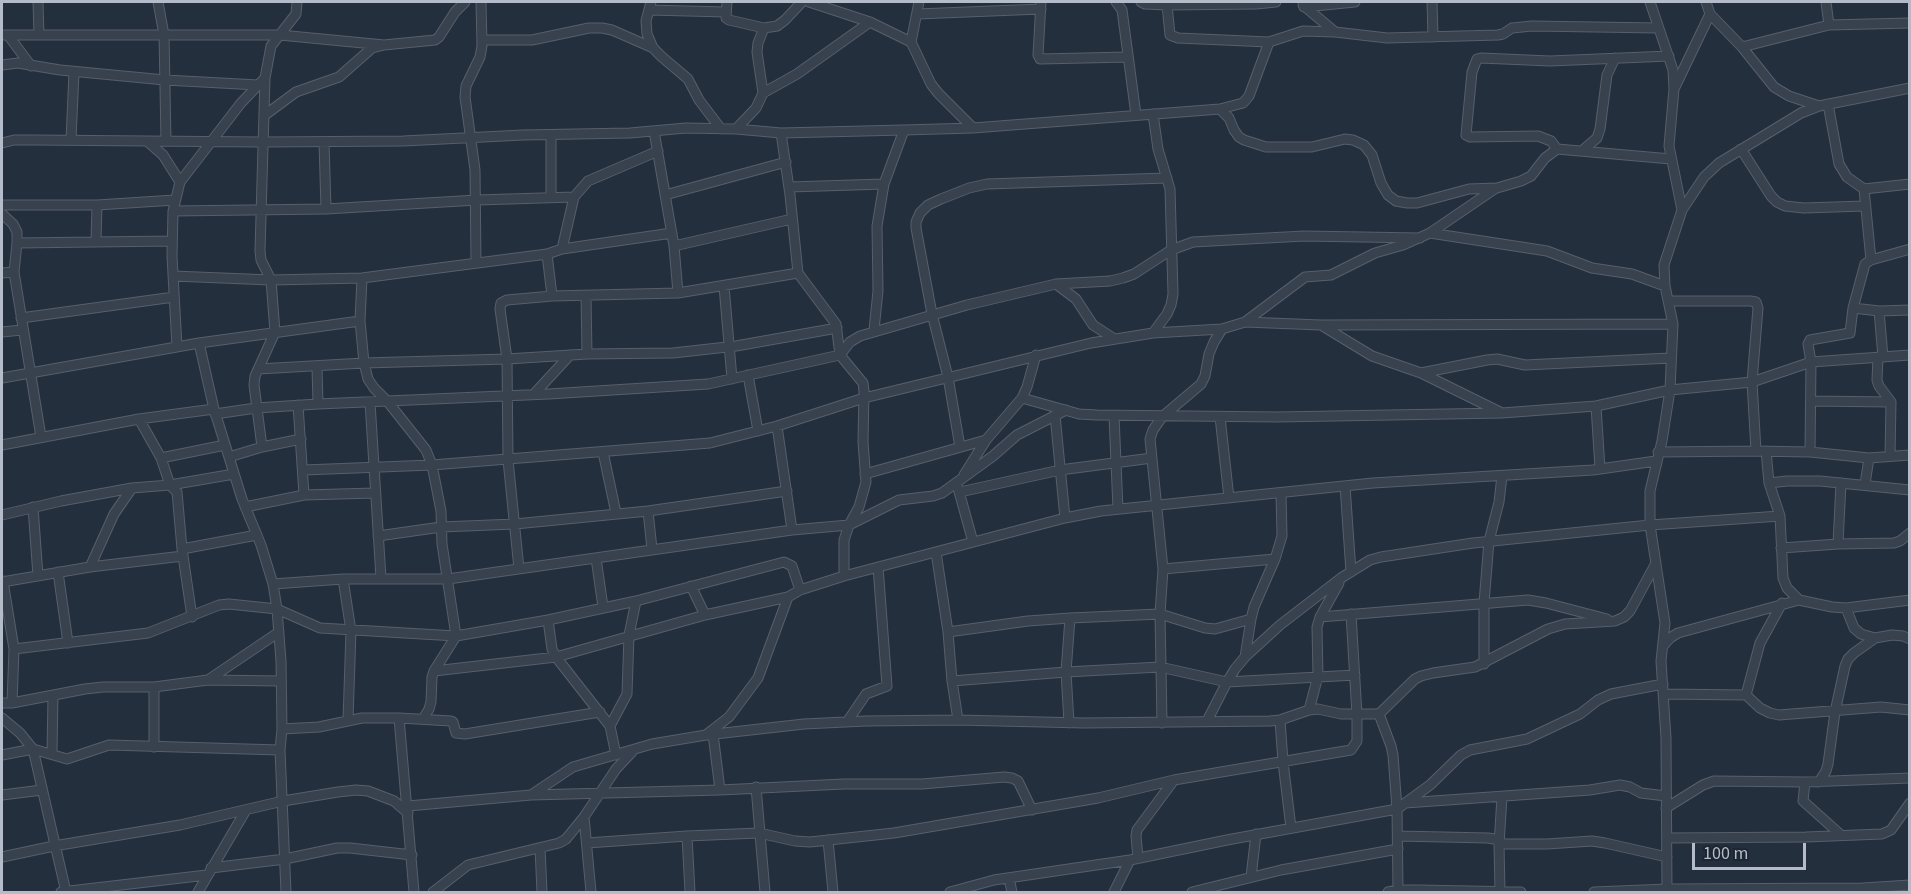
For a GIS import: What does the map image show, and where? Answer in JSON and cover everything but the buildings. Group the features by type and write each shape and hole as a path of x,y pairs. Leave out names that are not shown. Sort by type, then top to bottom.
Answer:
{"street":[{"path":"38,2 39,35"},
{"path":"158,2 164,35 166,141"},
{"path":"262,447 254,385 258,369 275,332 271,280 261,260 260,251 264,115 261,82 271,46 296,14 297,2"},
{"path":"264,115 296,92 339,77 372,48 435,40 465,2"},
{"path":"476,262 477,200 465,97 466,86 480,57 481,2"},
{"path":"727,2 726,18 764,28 777,26 802,2"},
{"path":"809,2 870,22 911,42"},
{"path":"919,2 911,42 938,93 973,128"},
{"path":"1116,2 1122,10 1136,116"},
{"path":"1141,2 1167,5 1276,2"},
{"path":"1303,4 1355,2"},
{"path":"1432,2 1433,37"},
{"path":"1650,2 1673,70 1674,89 1669,132 1671,159 1682,210"},
{"path":"1706,2 1710,14 1742,47 1774,87 1789,96 1824,105"},
{"path":"1826,2 1828,25"},
{"path":"1303,4 1335,32"},
{"path":"916,14 1041,5 1038,55 1040,59 1128,57"},
{"path":"1167,5 1170,35 1173,38 1269,42 1298,32 1335,32 1387,38 1498,35 1512,28 1532,26 1658,28"},
{"path":"653,48 647,34 646,21 650,6 726,12"},
{"path":"1674,89 1710,14"},
{"path":"763,93 797,74 870,22"},
{"path":"1742,47 1828,25 1910,23"},
{"path":"482,40 532,40 590,28 612,30 653,48 688,79 699,100 721,129"},
{"path":"736,129 756,108 763,93 757,52 764,28"},
{"path":"5,35 280,34 384,45"},
{"path":"5,35 31,66"},
{"path":"2,143 14,140 324,142 686,128 781,133 904,130 973,128 1220,110 1243,103 1249,96 1269,42"},
{"path":"1557,149 1551,141 1538,136 1470,137 1466,135 1472,72 1477,59 1550,61 1669,56"},
{"path":"1583,150 1597,138 1607,75 1615,58"},
{"path":"2,65 18,63 74,72 165,80 261,82"},
{"path":"71,140 74,72"},
{"path":"177,347 172,241 173,211 180,182 241,103 261,82"},
{"path":"1895,91 1910,82"},
{"path":"1667,891 1664,694 1661,661 1665,623 1650,525 1650,491 1665,427 1670,390 1673,324 1665,286 1664,265 1682,210 1704,177 1719,163 1801,113 1824,105 1910,88"},
{"path":"1824,105 1841,170 1847,177 1864,189 1910,184"},
{"path":"1220,110 1229,118 1239,137 1244,141 1266,147 1312,147 1344,140 1353,140 1364,145 1372,155 1381,183 1388,195 1396,201 1417,203 1469,189 1497,188"},
{"path":"1153,114 1158,149 1171,200 1173,294 1171,305 1153,333"},
{"path":"874,330 878,291 877,226 884,184 904,130"},
{"path":"654,131 674,246 678,293"},
{"path":"781,133 798,273 837,328 840,355 862,382 865,487 844,540 844,576"},
{"path":"551,135 551,197"},
{"path":"147,141 163,155 180,182"},
{"path":"324,142 326,209"},
{"path":"1245,322 1305,277 1331,275 1375,253 1402,246 1430,233 1497,188 1531,176 1545,158 1557,149 1671,159"},
{"path":"1741,149 1771,196 1785,206 1804,208 1864,206"},
{"path":"562,249 573,197 588,181 658,151"},
{"path":"665,195 786,162"},
{"path":"960,447 948,377 932,314 916,228 920,213 928,205 969,188 987,184 1167,178"},
{"path":"789,188 884,184"},
{"path":"1864,189 1871,260"},
{"path":"173,211 326,209 573,197"},
{"path":"2,205 97,205 175,200"},
{"path":"96,241 97,205"},
{"path":"2,214 13,224 17,232 18,243 14,272 41,437"},
{"path":"674,246 792,219"},
{"path":"173,276 271,280 362,278 547,254 562,249 672,233"},
{"path":"1430,233 1547,251 1592,268 1632,274 1665,286"},
{"path":"2,445 139,418 215,411 708,384 840,355 850,342 860,336 932,314 1056,284 1110,281 1123,278 1185,244 1202,241 1304,236 1420,238"},
{"path":"18,243 172,241"},
{"path":"1810,452 1810,340 1850,333 1853,308 1865,264 1871,260 1910,249"},
{"path":"547,254 552,296"},
{"path":"2,273 14,272"},
{"path":"519,569 508,460 507,360 501,303 507,300 552,296 586,297 678,293 798,273"},
{"path":"362,278 360,321 368,379 426,450 432,465 441,511 441,527 456,636 434,671 431,702 423,719"},
{"path":"1056,284 1076,299 1093,325 1113,338"},
{"path":"724,286 732,379"},
{"path":"21,318 174,297"},
{"path":"586,297 587,354"},
{"path":"1668,301 1756,302 1758,308 1752,382 1761,451 1780,516 1784,584 1798,600"},
{"path":"1853,308 1879,311 1910,310"},
{"path":"1879,311 1881,357 1877,380 1891,402 1890,456"},
{"path":"2,378 199,343 360,321"},
{"path":"304,470 508,460 710,443 777,426 864,398 1113,338 1222,329 1245,322 1321,325 1673,324"},
{"path":"1321,325 1372,356 1421,373 1502,413"},
{"path":"258,369 364,363 507,360 587,354 655,354 729,347 837,328"},
{"path":"1162,723 1160,614 1163,569 1150,439 1152,430 1162,417 1201,384 1205,376 1209,354 1222,329"},
{"path":"2,332 22,330"},
{"path":"199,343 225,446 273,584 277,609 286,892"},
{"path":"534,394 570,355"},
{"path":"1022,398 1079,414 1114,416 1278,417 1502,413 1596,406 1670,390 1752,382 1811,362 1910,355"},
{"path":"973,542 959,485 986,440 1022,398 1028,387 1036,356"},
{"path":"1421,373 1497,359 1525,365 1671,358"},
{"path":"317,367 318,404"},
{"path":"748,375 759,431"},
{"path":"1811,401 1891,402"},
{"path":"370,402 381,578"},
{"path":"298,405 304,495"},
{"path":"1596,406 1600,470"},
{"path":"273,584 343,579 448,579 792,530 849,525 899,500 933,496 959,485 1017,435 1066,410"},
{"path":"1055,415 1065,518"},
{"path":"1114,416 1118,509"},
{"path":"1220,417 1229,498"},
{"path":"139,418 161,458 170,485 179,498 183,553 192,617"},
{"path":"777,426 792,530"},
{"path":"229,457 301,439"},
{"path":"865,474 986,440"},
{"path":"161,458 225,446"},
{"path":"434,671 556,657 705,615 788,597 800,590 878,567 1065,518 1118,509 1345,486 1600,470 1657,457 1761,451 1810,452 1869,458 1910,455"},
{"path":"603,452 616,513"},
{"path":"959,485 1116,461 1152,458"},
{"path":"1865,484 1869,458"},
{"path":"2,514 132,488 170,485 234,474"},
{"path":"1484,664 1484,603 1490,541 1502,476"},
{"path":"1769,483 1801,480 1865,484 1910,490"},
{"path":"1838,544 1841,483"},
{"path":"1345,486 1351,572"},
{"path":"90,567 114,514 132,488"},
{"path":"378,536 441,527 514,524 648,511 787,491"},
{"path":"245,507 304,495 375,493"},
{"path":"1245,657 1251,619 1282,536 1281,493"},
{"path":"33,507 38,576"},
{"path":"648,511 652,549"},
{"path":"1207,721 1227,682 1245,657 1280,625 1341,578 1365,563 1381,557 1490,541 1650,525 1780,516"},
{"path":"1781,548 1894,543 1910,533"},
{"path":"12,703 14,649 6,630 2,581 183,553 256,535"},
{"path":"936,552 958,720"},
{"path":"596,558 603,607"},
{"path":"1163,569 1275,559"},
{"path":"14,649 148,633 219,605 229,604 277,609 320,628 456,636 548,620 636,601 784,562 792,566 800,590"},
{"path":"531,795 573,767 652,744 709,734 804,724 958,720 1162,723 1280,720 1318,709 1357,715 1378,714 1421,676 1484,664 1548,629 1565,624 1615,621 1624,617 1630,611 1656,563"},
{"path":"847,722 866,694 888,686 878,567"},
{"path":"58,572 68,643"},
{"path":"1310,710 1318,676 1316,635 1320,617 1341,578"},
{"path":"343,579 351,631 348,720"},
{"path":"691,586 705,615"},
{"path":"709,734 729,717 758,678 788,597"},
{"path":"1320,617 1528,600 1615,621"},
{"path":"1662,647 1678,633 1782,603 1798,600 1832,608 1846,608 1910,600"},
{"path":"610,726 627,694 629,635 636,601"},
{"path":"1746,695 1760,643 1782,603"},
{"path":"1846,608 1854,628 1861,634 1875,638 1892,635 1910,639"},
{"path":"948,632 1028,621 1160,614 1215,629 1251,619"},
{"path":"587,843 759,833 795,841 828,840 894,833 1098,798 1174,780 1351,750 1357,741 1357,715 1351,614"},
{"path":"1070,618 1066,672 1070,723"},
{"path":"548,620 552,649 556,657 610,726 616,755"},
{"path":"208,680 279,632"},
{"path":"1819,782 1828,764 1835,712 1845,666 1848,659 1875,638"},
{"path":"952,681 1160,667 1227,682 1355,675"},
{"path":"2,703 103,687 154,687 208,680 281,681"},
{"path":"1401,806 1470,750 1527,739 1580,714 1598,700 1611,694 1663,684"},
{"path":"154,687 154,747"},
{"path":"1664,694 1746,695 1760,708 1779,715 1881,707 1910,710"},
{"path":"52,754 53,695"},
{"path":"282,729 319,727 362,718 399,718 451,720 456,733 459,734 600,712"},
{"path":"1378,714 1391,746 1401,806 1398,836 1398,890"},
{"path":"2,718 20,733 33,749 64,892 285,859 323,850 350,848 412,855"},
{"path":"399,718 414,892"},
{"path":"1280,720 1291,828"},
{"path":"709,734 720,790"},
{"path":"2,755 33,749 60,758 72,758 109,745 280,750"},
{"path":"433,892 468,865 559,843 566,839 584,817 616,769 634,751"},
{"path":"2,857 180,825 283,801 356,790 383,796 408,809 531,795 844,784 922,784 1004,777 1018,781 1032,810"},
{"path":"1666,808 1714,781 1819,782 1910,778"},
{"path":"1114,892 1134,859 1137,830 1174,780"},
{"path":"1805,782 1803,801 1841,835"},
{"path":"950,892 994,880 1134,859 1401,806 1590,790 1620,785 1641,793 1666,796"},
{"path":"756,787 765,892"},
{"path":"2,795 42,790"},
{"path":"1500,892 1502,796"},
{"path":"1667,838 1886,833 1891,830 1910,803"},
{"path":"198,892 246,810"},
{"path":"584,817 591,892"},
{"path":"1251,877 1256,834"},
{"path":"687,836 690,892"},
{"path":"1398,836 1488,838 1500,842 1547,844 1592,841 1667,856"},
{"path":"828,840 832,892"},
{"path":"540,848 542,892"},
{"path":"1192,892 1281,870 1398,849"},
{"path":"1009,878 1012,892"},
{"path":"1234,881 1236,892"},
{"path":"1594,892 1863,888 1910,885"},
{"path":"1388,892 1398,890 1521,892"}]}
